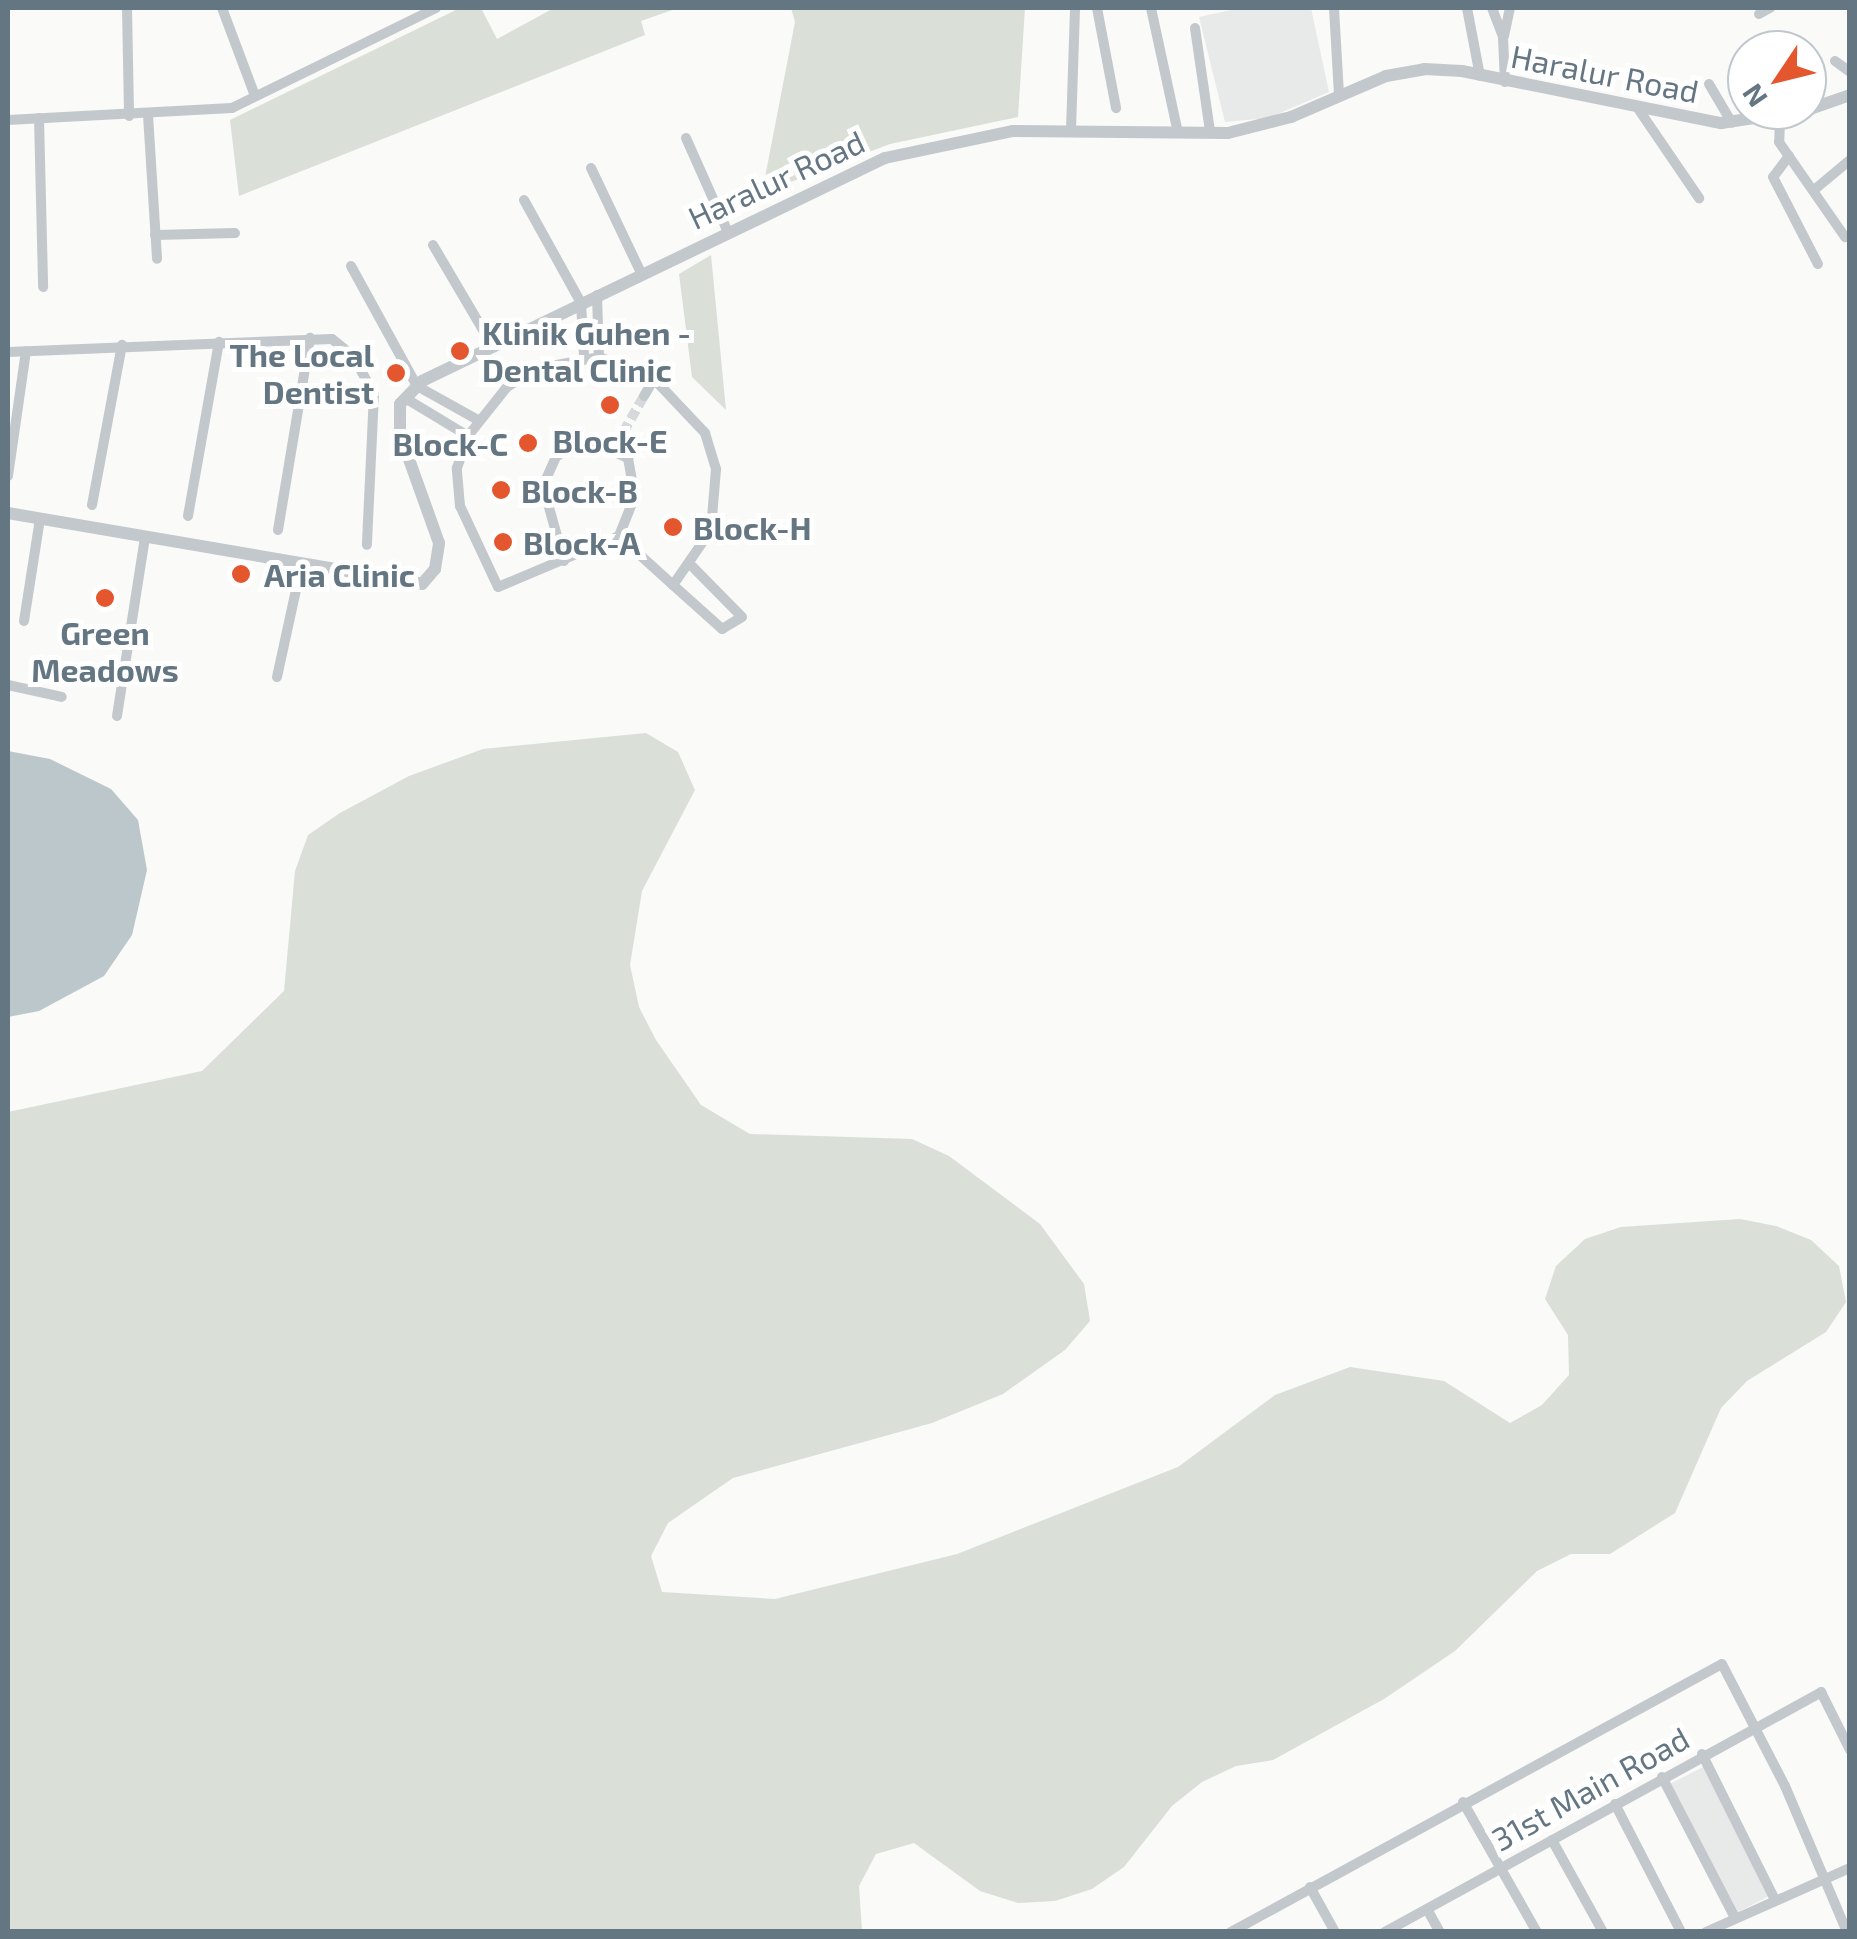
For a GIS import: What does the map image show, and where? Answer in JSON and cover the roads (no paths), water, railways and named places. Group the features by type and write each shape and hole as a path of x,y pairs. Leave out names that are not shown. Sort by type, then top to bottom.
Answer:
{"street":[{"path":"127,8 129,116"},
{"path":"222,8 255,96"},
{"path":"8,120 210,113 255,96 436,8"},
{"path":"1072,130 1074,8"},
{"path":"1097,8 1116,108"},
{"path":"1151,8 1176,128"},
{"path":"1334,8 1339,94"},
{"path":"1467,8 1480,76"},
{"path":"1492,8 1503,38 1506,82"},
{"path":"1503,38 1510,8"},
{"path":"1195,28 1210,131"},
{"path":"1835,61 1850,72"},
{"name":"Haralur Road","path":"405,398 417,386 493,347 727,230 884,158 1013,132 1176,128 1210,131 1262,126 1405,70 1480,76 1639,110 1727,121"},
{"path":"1709,84 1727,114"},
{"path":"1639,110 1699,198"},
{"path":"148,116 157,259"},
{"path":"39,118 42,287"},
{"path":"1780,130 1779,142 1845,237"},
{"path":"686,138 727,230"},
{"path":"1789,156 1773,177 1818,264"},
{"path":"1814,190 1850,160"},
{"path":"591,168 641,273"},
{"path":"524,200 581,303 584,355"},
{"path":"156,235 234,233"},
{"path":"433,245 493,347"},
{"path":"351,266 417,386 478,420"},
{"path":"597,295 599,357"},
{"path":"278,530 310,338"},
{"path":"8,352 332,339 353,356 374,394 367,545"},
{"path":"188,516 219,342"},
{"path":"92,506 122,345"},
{"path":"8,476 26,351"},
{"path":"564,561 543,486 547,471 574,444 590,441 616,446 635,475 632,511 618,536 506,588 490,577 460,506 457,468 478,420 535,369 584,355 599,357 654,379 705,434 716,469 711,530 674,585"},
{"path":"644,396 654,379"},
{"path":"8,513 301,567 422,584 435,569 440,542 400,434 405,398 468,436"},
{"path":"24,621 40,519"},
{"path":"618,536 722,629 742,617 690,564"},
{"path":"116,716 145,538"},
{"path":"277,677 301,567"},
{"path":"8,685 62,697"},
{"path":"1231,1932 1722,1664 1826,1879 1847,1932"},
{"name":"31st Main Road","path":"1385,1932 1752,1726 1821,1692 1850,1750"},
{"path":"1702,1754 1774,1898"},
{"path":"1662,1777 1734,1918"},
{"path":"1463,1802 1537,1932"},
{"path":"1615,1804 1682,1932"},
{"path":"1552,1840 1603,1932"},
{"path":"1706,1932 1774,1898 1850,1868"},
{"path":"1310,1887 1336,1932"},
{"path":"1427,1909 1440,1932"}],"tunnel":[{"path":"616,445 644,396"}],"place":[{"name":"Klinik Guhen - Dental Clinic","path":"460,351"},
{"name":"The Local Dentist","path":"396,373"},
{"name":"Block-E","path":"610,405"},
{"name":"Block-C","path":"528,443"},
{"name":"Block-B","path":"501,490"},
{"name":"Block-H","path":"673,527"},
{"name":"Block-A","path":"503,542"},
{"name":"Aria Clinic","path":"241,574"},
{"name":"Green Meadows","path":"105,598"}]}
